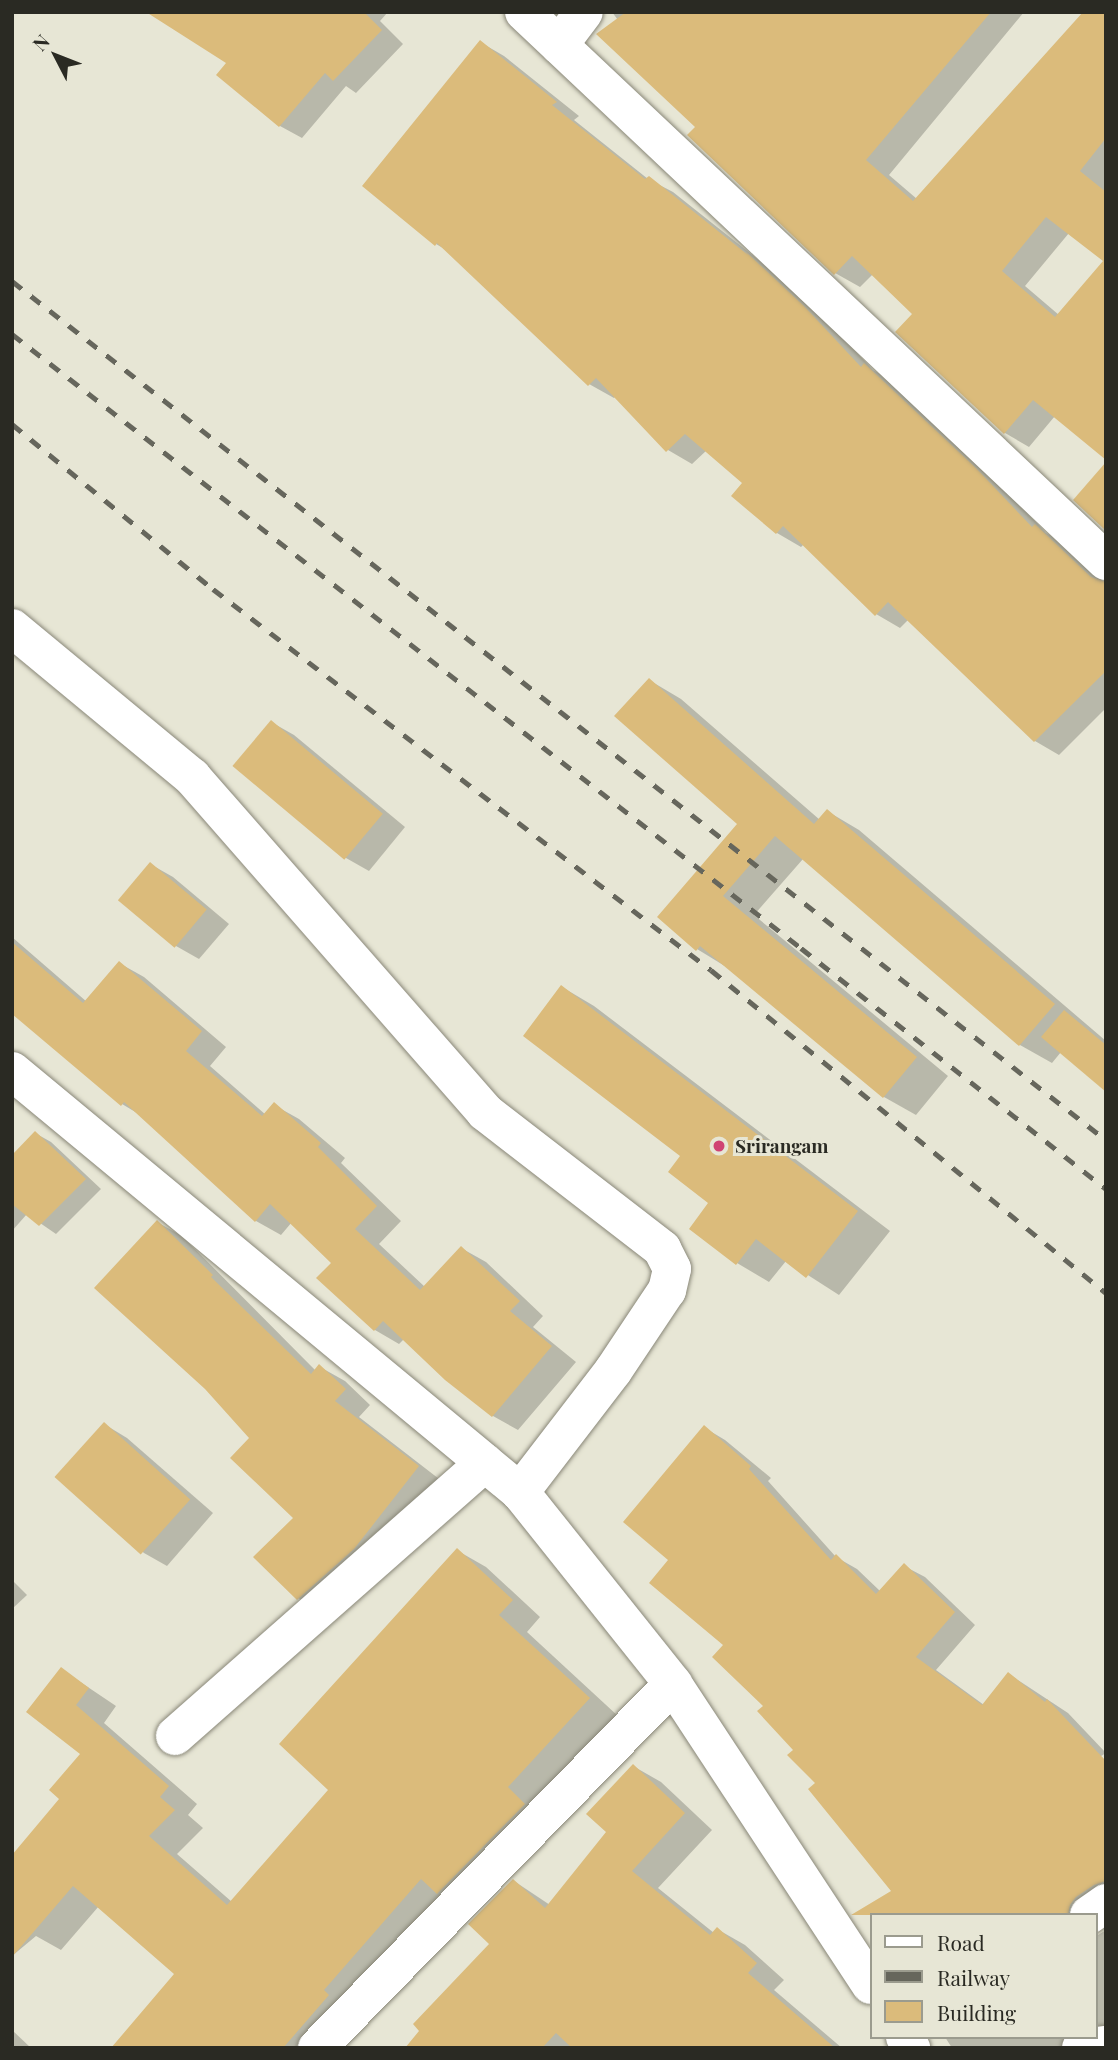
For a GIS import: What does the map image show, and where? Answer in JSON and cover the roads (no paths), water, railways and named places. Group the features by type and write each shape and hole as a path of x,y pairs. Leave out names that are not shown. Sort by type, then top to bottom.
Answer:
{"street":[{"path":"524,12 1106,561"},
{"path":"559,45 584,12"},
{"path":"12,628 192,776 485,1112 662,1249 672,1269 667,1290 613,1371 520,1492"},
{"path":"12,1071 520,1492 673,1684 870,1983"},
{"path":"175,1736 485,1463"},
{"path":"317,2048 673,1684"},
{"path":"1081,2048 1106,2045"}],"railway":[{"path":"12,281 1106,1140"},
{"path":"12,334 1106,1189"},
{"path":"12,424 213,589 711,970 1106,1293"}],"place":[{"name":"Srirangam","path":"719,1146"}]}
